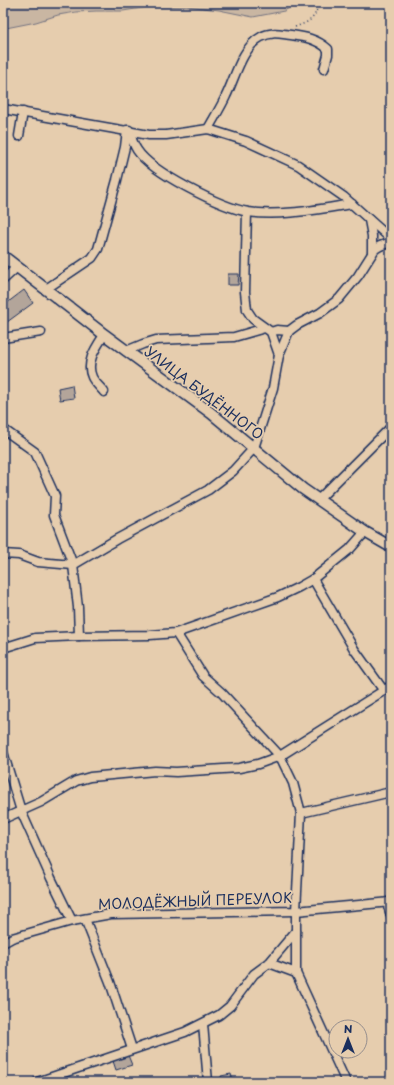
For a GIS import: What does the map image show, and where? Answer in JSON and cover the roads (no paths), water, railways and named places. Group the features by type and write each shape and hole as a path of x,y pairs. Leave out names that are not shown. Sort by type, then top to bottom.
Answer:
{"main road":[{"name":"УЛИЦА БУДЁННОГО","path":"3,256 104,335 211,413 304,489 365,532 391,547"}],"street":[{"path":"208,129 248,50 254,42 262,36 272,33 305,37 316,41 328,49 324,69"},
{"path":"3,109 128,130 149,135 166,135 208,129 246,140 298,165 344,197 391,239"},
{"path":"19,136 23,112"},
{"path":"128,130 137,151 144,159 163,174 189,189 247,212 289,212 352,204"},
{"path":"46,289 92,258 98,249 117,180 128,130"},
{"path":"247,212 245,292 247,310 253,319 268,330 279,355"},
{"path":"369,219 372,236 372,253"},
{"path":"3,554 18,555 38,562 73,565 208,490 233,471 254,448 273,388 279,355 289,332 298,325 320,313 339,299 358,276 372,253 380,246 391,242"},
{"path":"3,280 17,267"},
{"path":"126,351 156,340 234,337 268,330 289,332"},
{"path":"3,338 41,332"},
{"path":"104,335 95,349 90,364 92,377 104,392"},
{"path":"319,499 391,427"},
{"path":"3,429 35,452 55,496 54,515 73,565 80,636"},
{"path":"3,648 35,638 80,636 150,636 176,633 278,597 299,587 313,579 350,549 365,532"},
{"path":"313,579 354,649 384,691"},
{"path":"176,633 203,676 222,694 280,756 293,783 301,813 296,911 296,973 346,1082"},
{"path":"3,819 41,802 76,781 90,777 155,771 176,772 239,768 258,764 280,756 391,686"},
{"path":"3,752 21,811 72,921"},
{"path":"301,813 391,792"},
{"path":"389,902 391,916"},
{"name":"МОЛОДЁЖНЫЙ ПЕРЕУЛОК","path":"3,943 12,938 72,921 111,914 296,911 389,902"},
{"path":"85,919 110,982 132,1049"},
{"path":"37,1082 185,1032 219,1015 230,1006 254,974 269,963 296,931"},
{"path":"269,963 296,973"},
{"path":"203,1024 208,1082"}]}
